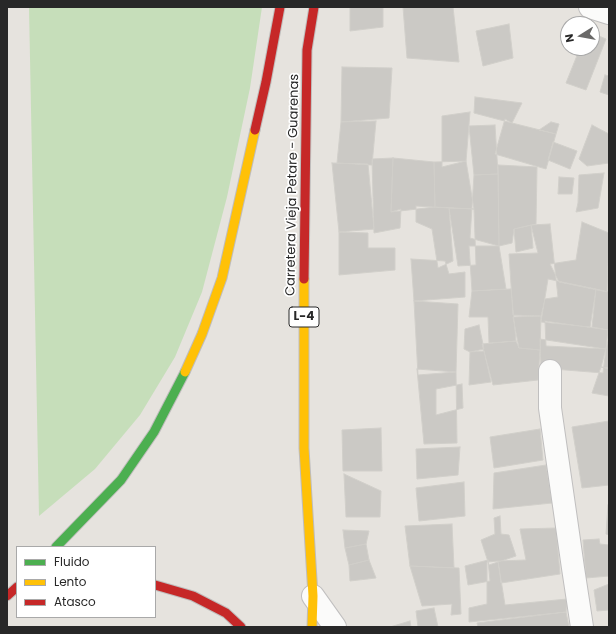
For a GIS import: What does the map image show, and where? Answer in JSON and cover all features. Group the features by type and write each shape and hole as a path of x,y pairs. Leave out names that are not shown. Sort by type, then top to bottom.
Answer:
{"main road":[{"name":"Carretera Vieja Petare - Guarenas","path":"57,546 121,480 154,432 180,384 202,334 222,278 266,82 280,7"},
{"name":"Carretera Vieja Petare - Guarenas","path":"312,627 313,596 304,448 304,264 308,50 314,7"},
{"path":"156,586 193,596 226,614 240,627"}],"street":[{"path":"590,7 609,13"},
{"path":"550,372 550,408 572,568 582,627"},
{"path":"313,596 335,627"}],"green space":[{"path":"29,7 262,7 250,88 227,197 202,292 175,357 140,415 95,469 39,516"}],"building":[{"path":"350,7 383,7 383,27 350,31"},
{"path":"403,7 453,7 459,62 407,58"},
{"path":"509,24 513,58 483,66 476,31"},
{"path":"600,36 606,39 600,54"},
{"path":"577,56 599,56 586,90 566,83"},
{"path":"342,67 392,68 389,118 341,122"},
{"path":"605,75 609,76 609,95 600,92"},
{"path":"475,97 522,103 512,123 474,113"},
{"path":"470,112 466,161 442,167 442,116"},
{"path":"505,119 512,123 556,134 546,169 495,154"},
{"path":"376,121 372,165 337,163 341,122"},
{"path":"551,122 559,124 556,134 539,130"},
{"path":"495,125 498,174 474,175 469,126"},
{"path":"592,125 609,134 609,163 587,166 579,159"},
{"path":"553,142 577,151 570,169 548,160"},
{"path":"393,158 391,212 401,209 400,228 374,233 372,159"},
{"path":"393,158 434,162 435,207 391,212"},
{"path":"466,161 474,209 435,207 434,162"},
{"path":"332,163 368,164 374,229 339,232"},
{"path":"498,165 537,167 536,224 514,229 512,243 499,246"},
{"path":"604,173 598,208 576,212 578,203 579,175"},
{"path":"498,174 499,246 470,238 474,175"},
{"path":"559,177 574,178 572,194 558,194"},
{"path":"416,206 449,208 453,261 438,268 432,229 416,222"},
{"path":"449,208 474,209 476,265 458,266"},
{"path":"582,222 609,233 607,292 559,282 550,264 576,260"},
{"path":"550,224 558,297 545,299 541,316 513,315 509,254 538,253 531,225"},
{"path":"531,225 533,248 516,252 514,229"},
{"path":"339,232 368,233 368,248 395,248 395,270 339,275"},
{"path":"469,246 499,246 506,289 472,291"},
{"path":"411,259 445,261 449,274 465,272 465,297 414,301"},
{"path":"548,279 596,289 590,327 541,322"},
{"path":"511,289 516,341 489,343 488,317 469,317 472,291"},
{"path":"596,289 609,292 609,330 592,327"},
{"path":"414,301 458,304 456,372 418,375"},
{"path":"541,316 540,350 519,348 513,317"},
{"path":"545,321 608,330 606,349 546,346"},
{"path":"479,325 484,349 470,352 464,349 465,329"},
{"path":"540,339 606,349 603,373 541,368"},
{"path":"516,341 519,348 540,350 538,380 493,385 482,344"},
{"path":"608,341 609,342 609,369 601,367"},
{"path":"484,351 491,382 469,385 470,352"},
{"path":"601,367 609,368 609,396 592,393"},
{"path":"417,369 456,372 457,443 424,444"},
{"path":"462,384 463,408 436,415 436,389"},
{"path":"609,421 609,485 582,488 572,427"},
{"path":"381,428 382,471 343,471 342,430"},
{"path":"540,429 543,460 494,468 490,437"},
{"path":"460,447 458,475 417,479 416,449"},
{"path":"546,465 552,503 493,509 494,473"},
{"path":"344,474 381,491 380,517 346,517"},
{"path":"464,482 465,516 419,521 416,488"},
{"path":"609,505 609,535 606,534"},
{"path":"500,516 501,534 509,535 516,556 489,565 481,540 495,534 494,518"},
{"path":"452,524 454,568 410,566 405,526"},
{"path":"556,528 560,574 501,583 498,561 526,560 520,529"},
{"path":"343,530 369,531 366,544 345,548"},
{"path":"599,539 600,544 609,545 609,576 586,578 583,540"},
{"path":"366,544 369,560 349,565 345,548"},
{"path":"369,560 376,578 350,581 349,565"},
{"path":"488,560 490,581 468,585 465,566"},
{"path":"498,561 505,605 567,599 566,612 469,622 469,608 487,604 487,562"},
{"path":"410,566 459,568 461,614 451,615 452,604 422,606"},
{"path":"609,584 609,610 597,611 594,590"},
{"path":"434,608 438,627 418,627 416,611"},
{"path":"566,612 569,627 478,627 477,623"},
{"path":"410,621 411,627 390,627"}],"traffic: fast":[{"path":"57,546 121,480 154,432 185,372"}],"traffic: slow":[{"path":"185,372 202,334 222,278 255,130"},
{"path":"304,279 304,448 313,596 312,627"}],"traffic: jam":[{"path":"255,130 266,82 280,7"},
{"path":"304,279 307,50 314,7"},
{"path":"156,585 193,596 226,613 241,627"},
{"path":"7,596 16,588"}]}
